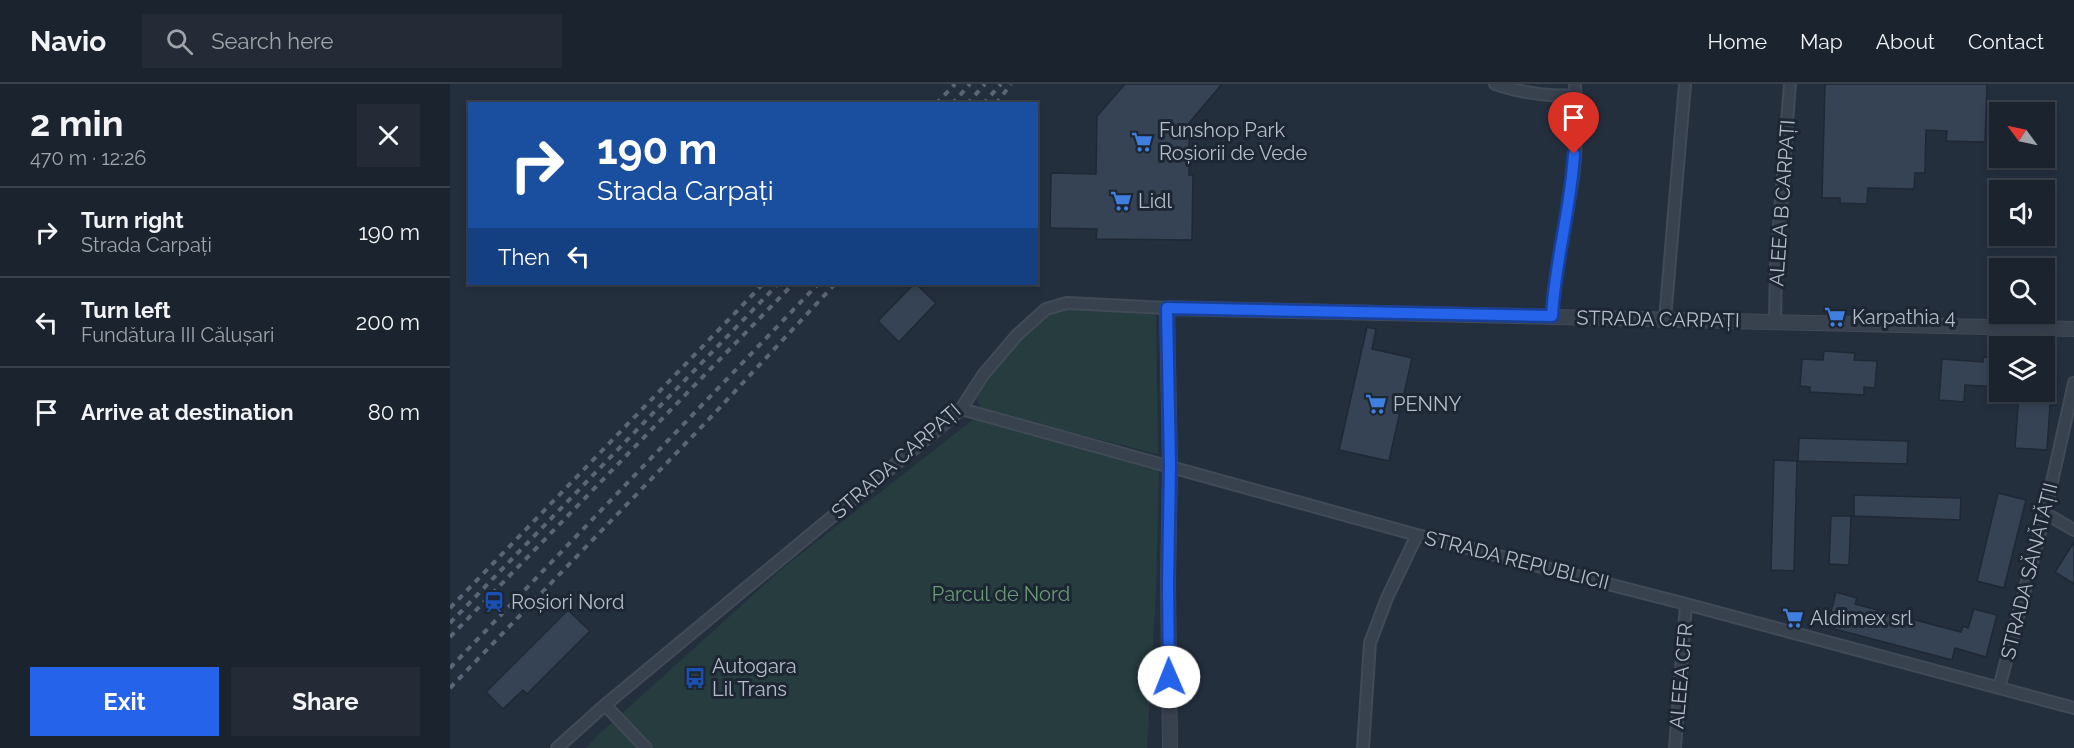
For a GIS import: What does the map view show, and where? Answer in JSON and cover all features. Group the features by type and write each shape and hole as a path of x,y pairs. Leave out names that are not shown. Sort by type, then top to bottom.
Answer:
{"street":[{"path":"1495,84 1521,93 1554,97 1576,90 1573,176 1554,287 1552,316"},
{"path":"1665,319 1685,84"},
{"name":"ALEEA B CARPAȚI","path":"1775,321 1776,266 1790,84"},
{"name":"STRADA CARPAȚI","path":"557,748 605,705 961,409 983,375 1017,336 1046,309 1067,303 1167,308 2074,329"},
{"path":"1167,308 1170,466 1168,583 1170,748"},
{"name":"STRADA SĂNĂTĂȚII","path":"1999,688 2071,417 2074,383"},
{"name":"STRADA REPUBLICII","path":"961,409 1417,535 2074,708"},
{"path":"2045,513 2074,530"},
{"path":"1363,748 1370,642 1387,598 1417,535"},
{"name":"ALEEA CFR","path":"1675,748 1686,604"},
{"path":"605,705 646,748"}],"green space":[{"path":"1072,308 1156,312 1158,454 985,411 980,406 976,398 982,388 1021,338 1044,319 1056,312"},
{"name":"Parcul de Nord","path":"974,419 1159,469 1156,591 1147,748 586,748 784,567"}],"building":[{"path":"1125,84 1222,84 1189,123 1189,175 1193,175 1192,240 1096,239 1097,229 1050,228 1051,173 1096,174 1097,116"},
{"path":"1825,84 1987,84 1985,142 1946,141 1947,131 1926,130 1925,173 1915,173 1914,189 1868,188 1867,204 1840,203 1840,198 1822,198"},
{"path":"913,285 917,285 936,303 899,342 878,321"},
{"name":"PENNY","path":"1367,327 1376,329 1372,349 1412,358 1389,461 1339,450"},
{"path":"1824,351 1855,353 1854,360 1877,361 1875,388 1864,387 1864,395 1810,392 1810,387 1800,386 1802,359 1823,360"},
{"path":"1983,357 1989,357 1989,386 1965,385 1964,402 1939,400 1942,359 1983,362"},
{"path":"2055,376 2058,376 2056,405 2050,405 2047,450 2015,448 2018,402 2055,402"},
{"path":"1799,438 1908,441 1907,464 1798,461"},
{"path":"1774,460 1797,461 1794,571 1771,570"},
{"path":"1998,493 2026,500 2004,588 1977,581"},
{"path":"1854,495 1961,498 1960,520 1854,516"},
{"path":"1831,516 1851,516 1849,565 1829,564"},
{"path":"2074,542 2074,584 2055,572"},
{"path":"1836,592 1857,598 1855,604 1961,632 1963,626 1968,628 1974,609 1997,615 1986,657 1955,648 1952,660 1827,627"},
{"path":"568,610 590,631 527,694 523,690 503,709 486,692"}],"railway":[{"path":"938,102 955,84"},
{"path":"954,102 970,84"},
{"path":"969,102 985,84"},
{"path":"985,102 1001,84"},
{"path":"998,102 1011,84"},
{"path":"450,608 762,285"},
{"path":"450,623 777,285"},
{"path":"450,637 792,285"},
{"path":"450,668 817,285"},
{"path":"450,688 711,417 834,285"}],"place":[{"name":"Funshop Park Roșiorii de Vede","path":"1142,142"},
{"name":"Lidl","path":"1121,201"},
{"name":"Karpathia 4","path":"1835,317"},
{"name":"PENNY","path":"1376,404"},
{"name":"Roșiori Nord","path":"494,602"},
{"name":"Aldimex srl","path":"1793,618"},
{"name":"Autogara Lil Trans","path":"695,678"}],"route":[{"path":"1169,677 1170,466 1167,308 1552,316 1554,287 1573,176 1574,154"}]}
